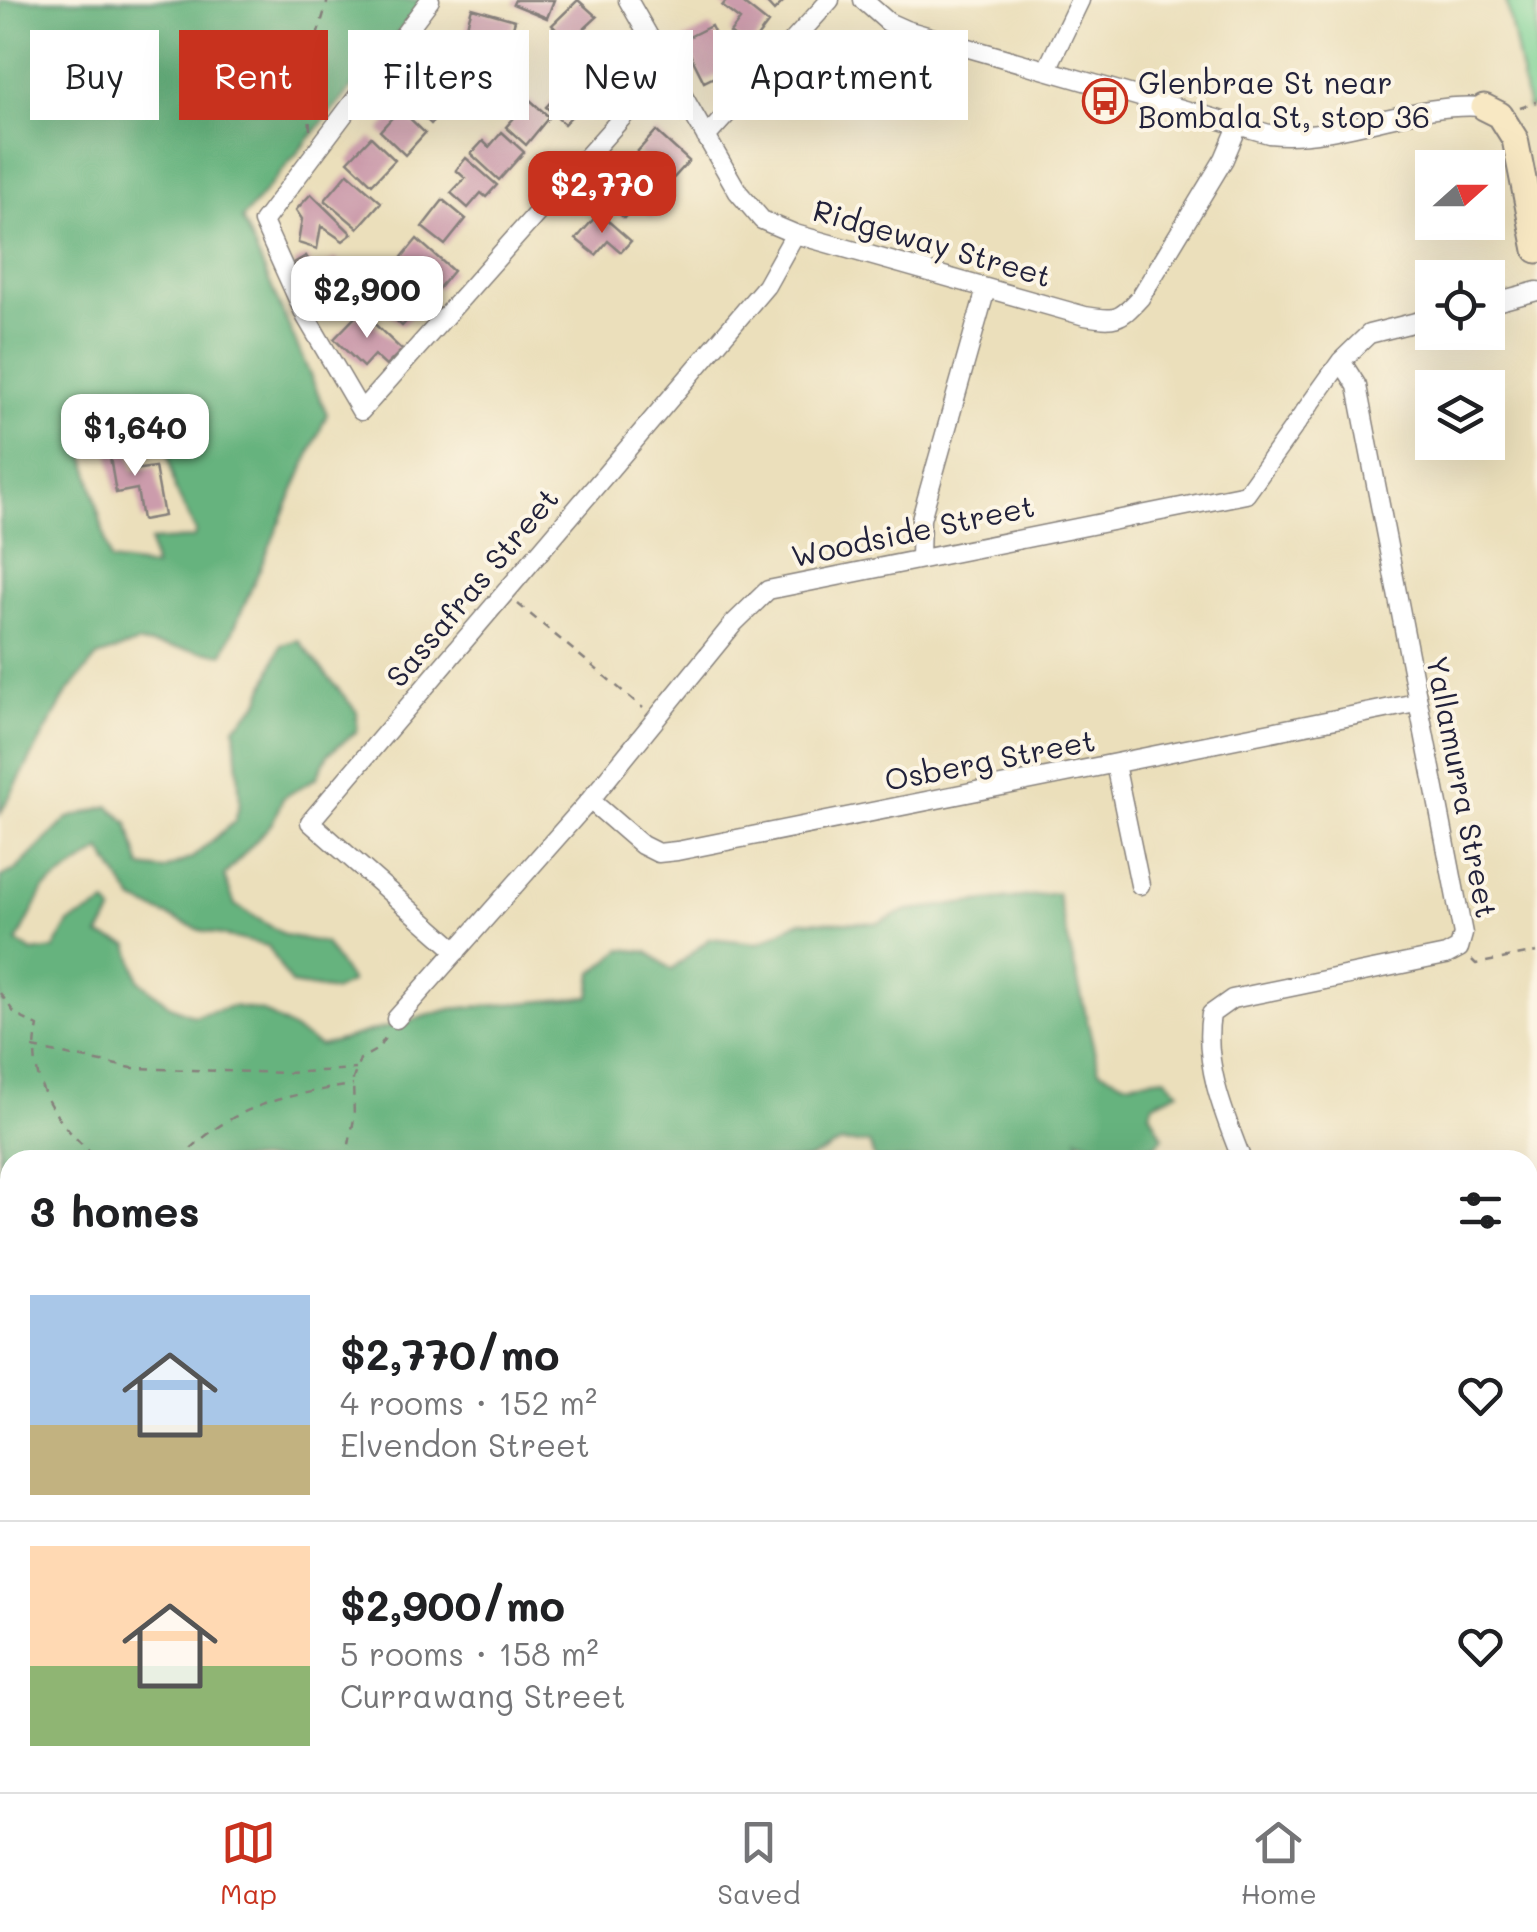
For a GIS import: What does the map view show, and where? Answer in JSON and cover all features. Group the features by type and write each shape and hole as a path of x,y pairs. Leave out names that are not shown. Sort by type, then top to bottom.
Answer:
{"street":[{"path":"430,0 264,222 306,317 362,412 620,120"},
{"name":"Ridgeway Street","path":"628,0 645,30"},
{"path":"706,137 830,0"},
{"path":"863,0 872,11 897,27 1269,134 1295,136 1457,105 1484,107 1500,115 1515,139 1537,250"},
{"path":"1047,69 1080,0"},
{"name":"Ridgeway Street","path":"693,115 738,192 762,220 795,234 1111,321 1126,314 1140,298 1224,159 1238,126"},
{"name":"Sassafras Street","path":"457,951 310,822 766,286 795,234"},
{"path":"920,558 921,520 986,289"},
{"path":"1505,299 1537,291"},
{"name":"Woodside Street","path":"396,1019 590,800 734,623 768,590 1246,494 1341,360 1369,334 1415,322"},
{"name":"Yallamurra Street","path":"1238,1150 1223,1111 1208,1035 1211,1014 1232,999 1446,955 1460,948 1463,934 1356,386 1341,360"},
{"name":"Osberg Street","path":"590,800 658,853 1416,703"},
{"path":"1114,764 1140,885"}],"path":[{"path":"313,156 307,68 328,0"},
{"path":"504,593 656,718"},
{"path":"1460,948 1476,964 1537,952"},
{"path":"0,993 16,1015 38,1026 32,1054 52,1110 88,1150"},
{"path":"348,1150 354,1119 353,1085 360,1059 378,1049 396,1019"},
{"path":"33,1048 132,1068 285,1073 356,1068"},
{"path":"193,1150 231,1120 263,1102 353,1085"}],"green space":[{"path":"0,0 425,0 400,30 348,30 348,92 328,116 328,30 179,30 179,120 325,120 242,219 327,414 223,654 138,643 97,657 67,693 0,814","holes":["149,404 164,404 177,427 194,436 198,448 177,441 167,447 175,489 196,532 193,538 150,541 154,567 110,561 82,441 84,416 94,405 114,409 134,428"]},
{"path":"1506,0 1537,0 1537,106 1528,108"},
{"path":"298,640 357,712 357,731 328,754 317,777 283,798 272,823 224,876 235,905 285,935 325,943 351,982 334,991 291,984 268,946 200,930 134,901 101,850 44,889 17,942 32,952 54,949 69,923 107,904 113,912 99,936 129,945 139,980 170,1006 194,1016 233,1006 262,1011 320,1046 451,1009 590,997 593,973 622,949 648,952 672,970 710,938 758,943 801,921 878,923 908,910 1057,893 1099,1070 1124,1082 1165,1077 1179,1091 1154,1103 1150,1112 1163,1137 1156,1145 1134,1150 1107,1150 1078,1138 1080,1150 871,1150 869,1143 841,1143 827,1150 0,1150 0,877 16,870 68,818 109,806 128,823 141,867 163,870 192,858 235,821 240,802 235,727 259,702 281,645"}],"building":[{"path":"515,0 554,0 547,18 513,4"},
{"path":"578,0 597,17 583,30 557,30 552,25"},
{"path":"727,0 739,0 768,23 763,30 732,30 740,20 722,6"},
{"path":"764,0 785,0 774,11"},
{"path":"472,8 515,20 512,30 466,30"},
{"path":"711,26 713,30 713,78 704,82 693,60 693,35"},
{"path":"529,101 549,117 526,145 506,127 512,120 529,120"},
{"path":"390,120 411,120 425,133 405,155 380,131"},
{"path":"656,131 689,161 670,182 637,152"},
{"path":"502,132 524,152 499,180 471,154 483,141 489,147"},
{"path":"371,137 395,160 372,184 348,161"},
{"path":"466,158 497,185 486,197 481,193 468,208 451,193 465,178 456,170"},
{"path":"633,172 665,202 651,217 636,204 624,218 606,201"},
{"path":"348,173 381,202 358,228 325,200"},
{"path":"311,194 352,234 343,241 321,226 317,249 298,243 302,219 296,210"},
{"path":"443,200 466,219 445,245 422,227"},
{"path":"599,213 631,241 621,252 608,241 596,255 576,239"},
{"path":"417,239 453,271 438,289 402,257"},
{"path":"306,256 315,271 305,283 294,263"},
{"path":"336,258 359,296 338,309 315,271"},
{"path":"406,284 424,302 402,326 383,308"},
{"path":"361,311 402,350 386,366 374,355 363,367 334,339"},
{"path":"127,435 133,470 155,467 164,516 142,520 137,489 116,493 107,439"}],"place":[{"name":"Glenbrae St near Bombala St, stop 36","path":"1105,101"}]}
